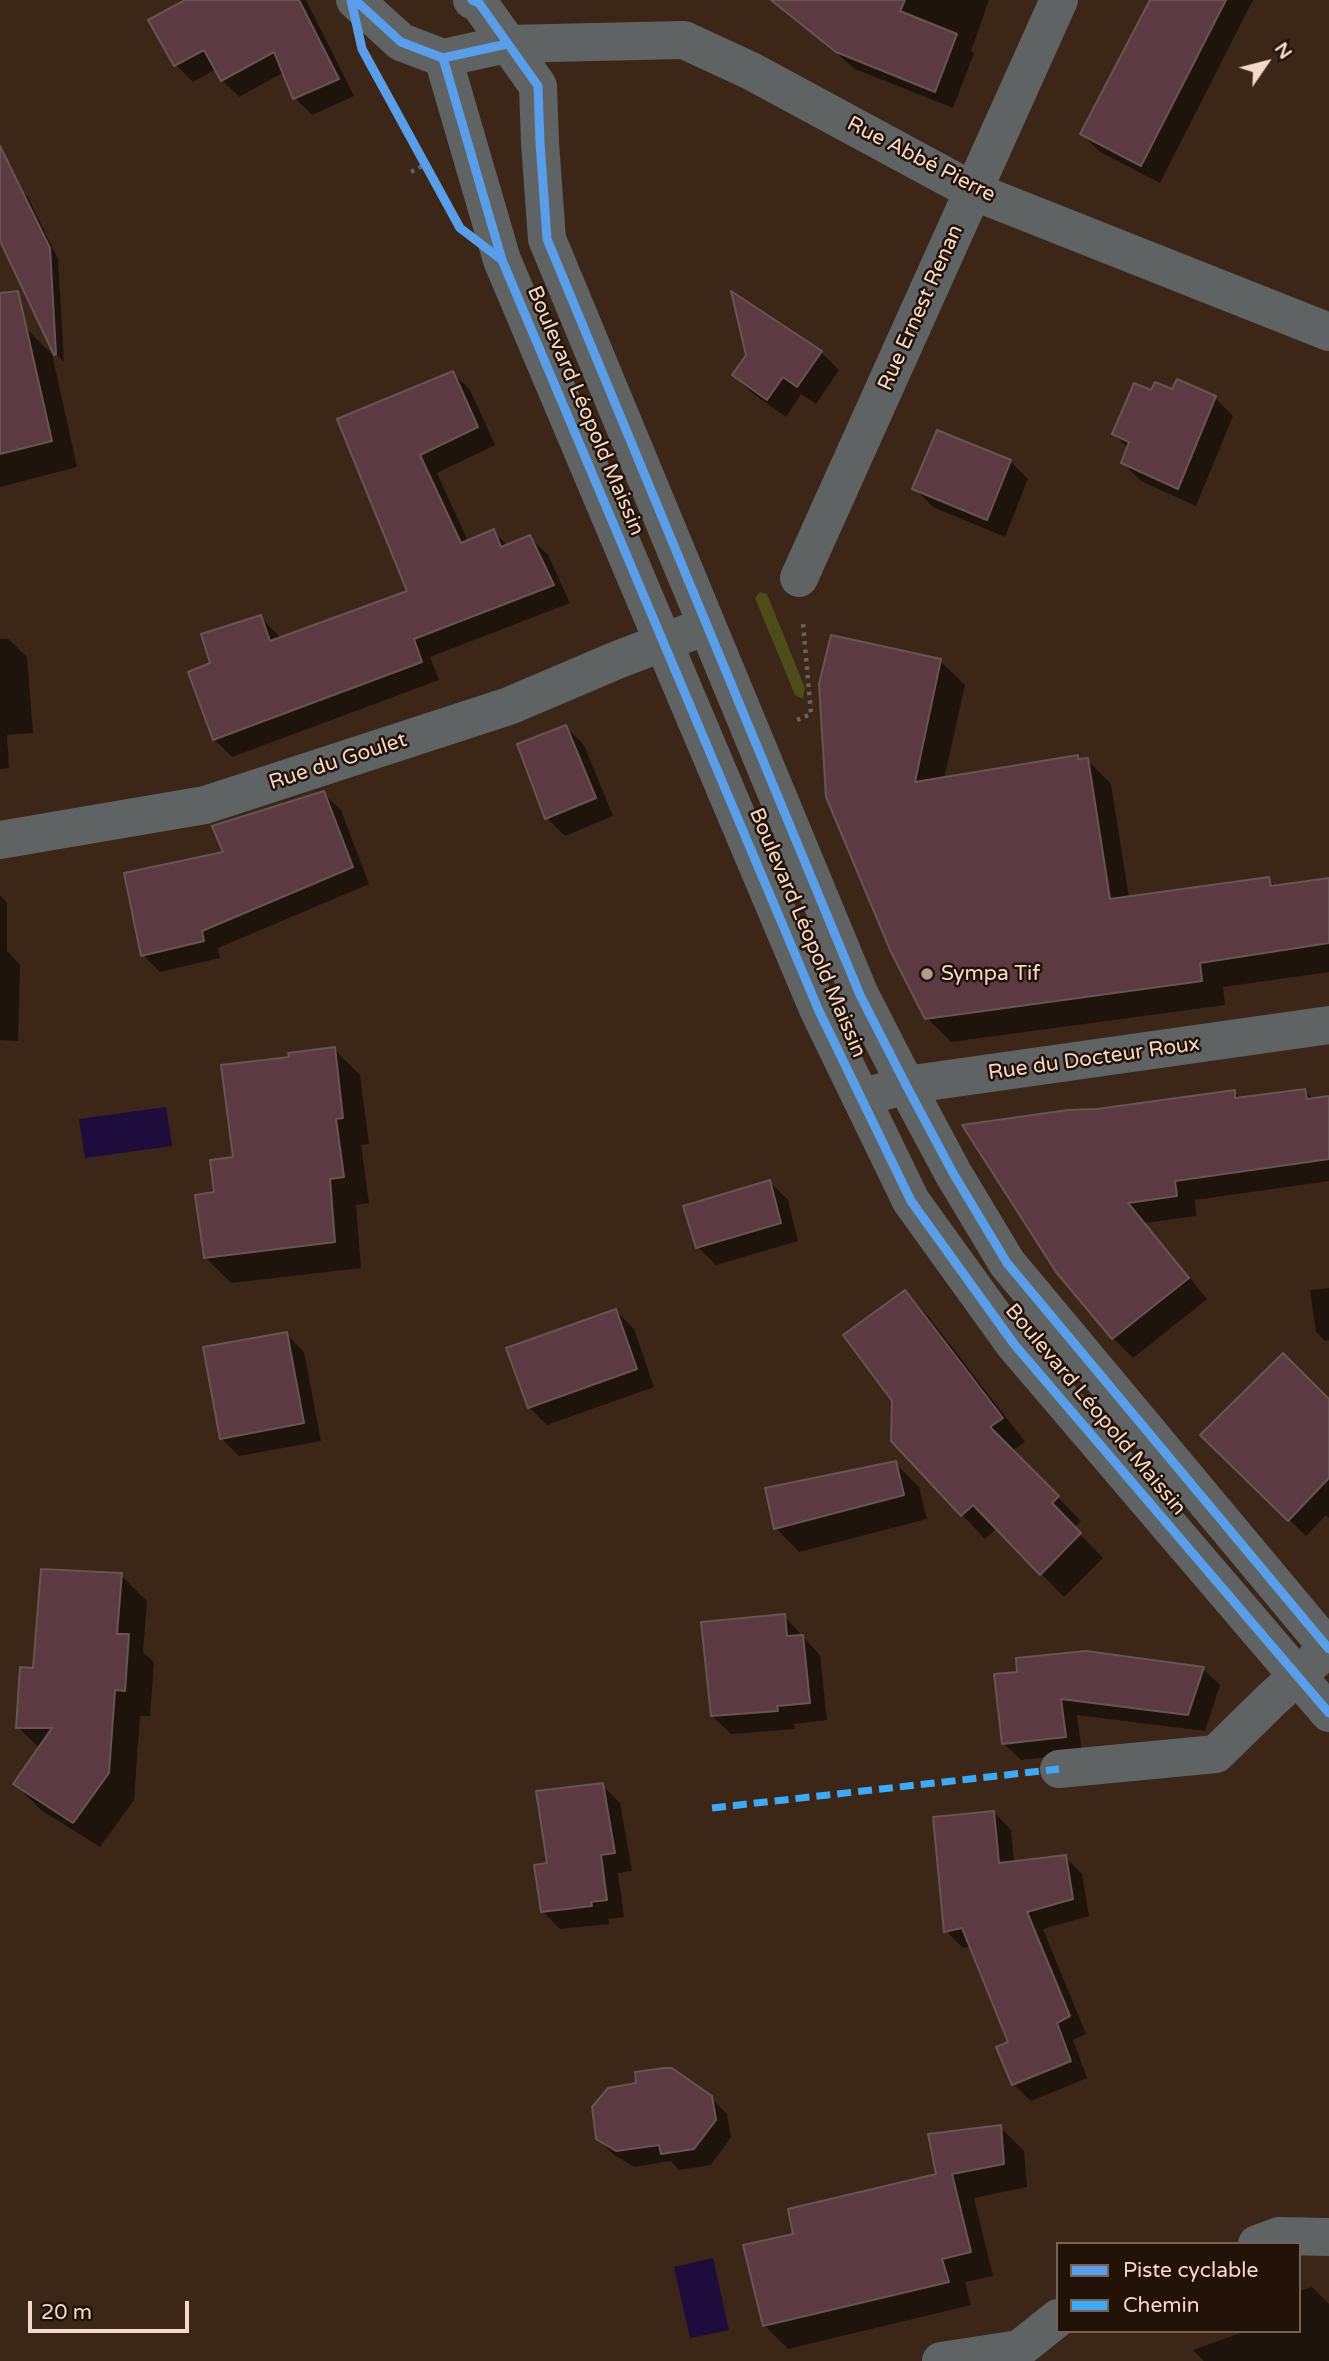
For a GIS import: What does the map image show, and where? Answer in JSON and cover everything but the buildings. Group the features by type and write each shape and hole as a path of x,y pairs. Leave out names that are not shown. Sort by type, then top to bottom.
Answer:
{"street":[{"path":"355,0 401,42 443,58 507,44"},
{"name":"Boulevard Léopold Maissin","path":"472,0 479,3 538,86 547,239 860,995 906,1085 953,1173 1007,1263 1328,1649"},
{"name":"Rue Ernest Renan","path":"799,578 1059,0"},
{"name":"Rue Abbé Pierre","path":"507,44 684,40 751,71 974,191 1329,332"},
{"name":"Boulevard Léopold Maissin","path":"443,58 502,260 819,1011 911,1201 1014,1344 1329,1713"},
{"name":"Rue du Goulet","path":"0,840 205,805 509,706 706,626"},
{"name":"Rue du Docteur Roux","path":"861,1098 906,1085 1329,1026"},
{"path":"1059,1769 1216,1754 1328,1649"},
{"path":"1262,2242 1279,2236 1329,2237"},
{"path":"941,2361 1018,2349 1056,2320"}],"path":[{"path":"419,152 431,175"},
{"path":"789,723 811,714 799,578"}],"shaded area":[{"path":"760,592 767,594 805,688 803,699 795,695 755,598"},
{"path":"166,1107 172,1146 85,1158 79,1119"},
{"path":"713,2258 729,2330 690,2338 674,2267"}],"marked path":[{"path":"712,1808 1059,1769"}],"cycle path":[{"path":"351,0 362,49 460,228 502,260"},
{"path":"355,0 401,42 443,58 507,44"},
{"path":"472,0 479,3 538,86 547,239 860,995 906,1085 953,1173 1007,1263 1329,1649"},
{"path":"443,58 502,260 819,1011 911,1201 1014,1344 1329,1713"}],"place":[{"name":"Sympa Tif","path":"927,974"}]}
